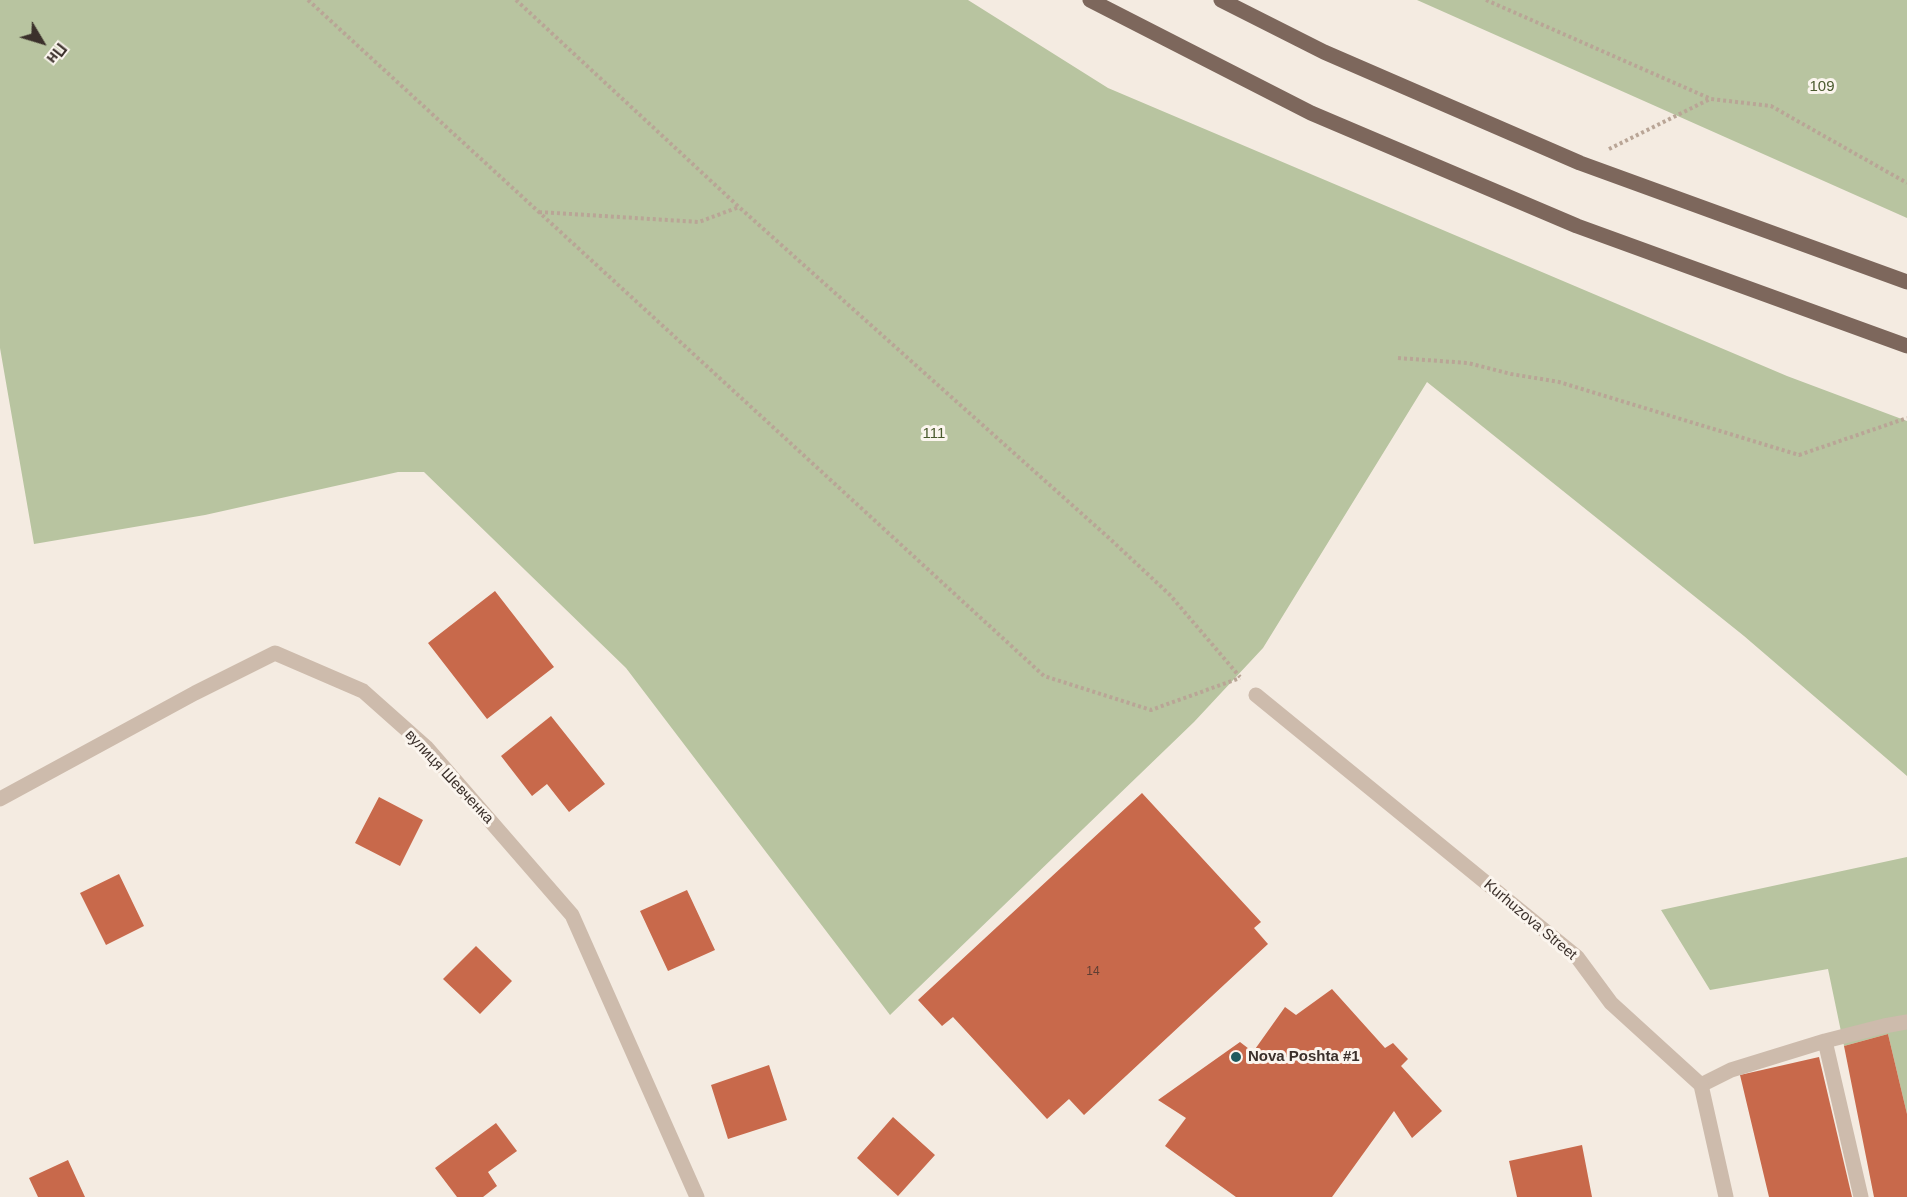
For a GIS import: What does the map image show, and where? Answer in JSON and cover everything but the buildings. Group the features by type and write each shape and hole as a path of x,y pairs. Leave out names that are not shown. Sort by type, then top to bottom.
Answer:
{"main road":[{"path":"1090,0 1311,113 1577,226 1907,346"},
{"path":"1221,0 1324,52 1580,163 1907,282"}],"street":[{"name":"вулиця Шевченка","path":"0,799 195,693 275,653 363,691 426,747 572,915 697,1197"},
{"name":"Kurhuzova Street","path":"1256,695 1577,957 1611,1003 1701,1084"},
{"path":"1726,1197 1701,1084 1731,1070 1825,1041 1907,1022"},
{"path":"1825,1041 1862,1197"}],"path":[{"path":"308,0 1044,676 1151,710 1240,677"},
{"path":"516,0 739,207 1109,538 1170,596 1256,695"},
{"path":"1486,0 1711,99 1771,106 1907,183"},
{"path":"1580,163 1711,99"},
{"path":"539,212 699,222 739,207"},
{"path":"1398,358 1468,363 1511,374 1559,382 1799,454 1907,418"}],"green space":[{"name":"111","path":"0,0 968,0 1108,88 1787,376 1907,421 1907,776 1744,636 1427,382 1263,648 1194,722 890,1015 626,668 424,472 398,472 205,515 34,544 0,348"},
{"name":"109","path":"1417,0 1907,0 1907,218"},
{"path":"1907,857 1907,1114 1888,1034 1844,1046 1828,969 1710,990 1661,910"}],"place":[{"name":"Nova Poshta #1","path":"1236,1057"}]}
